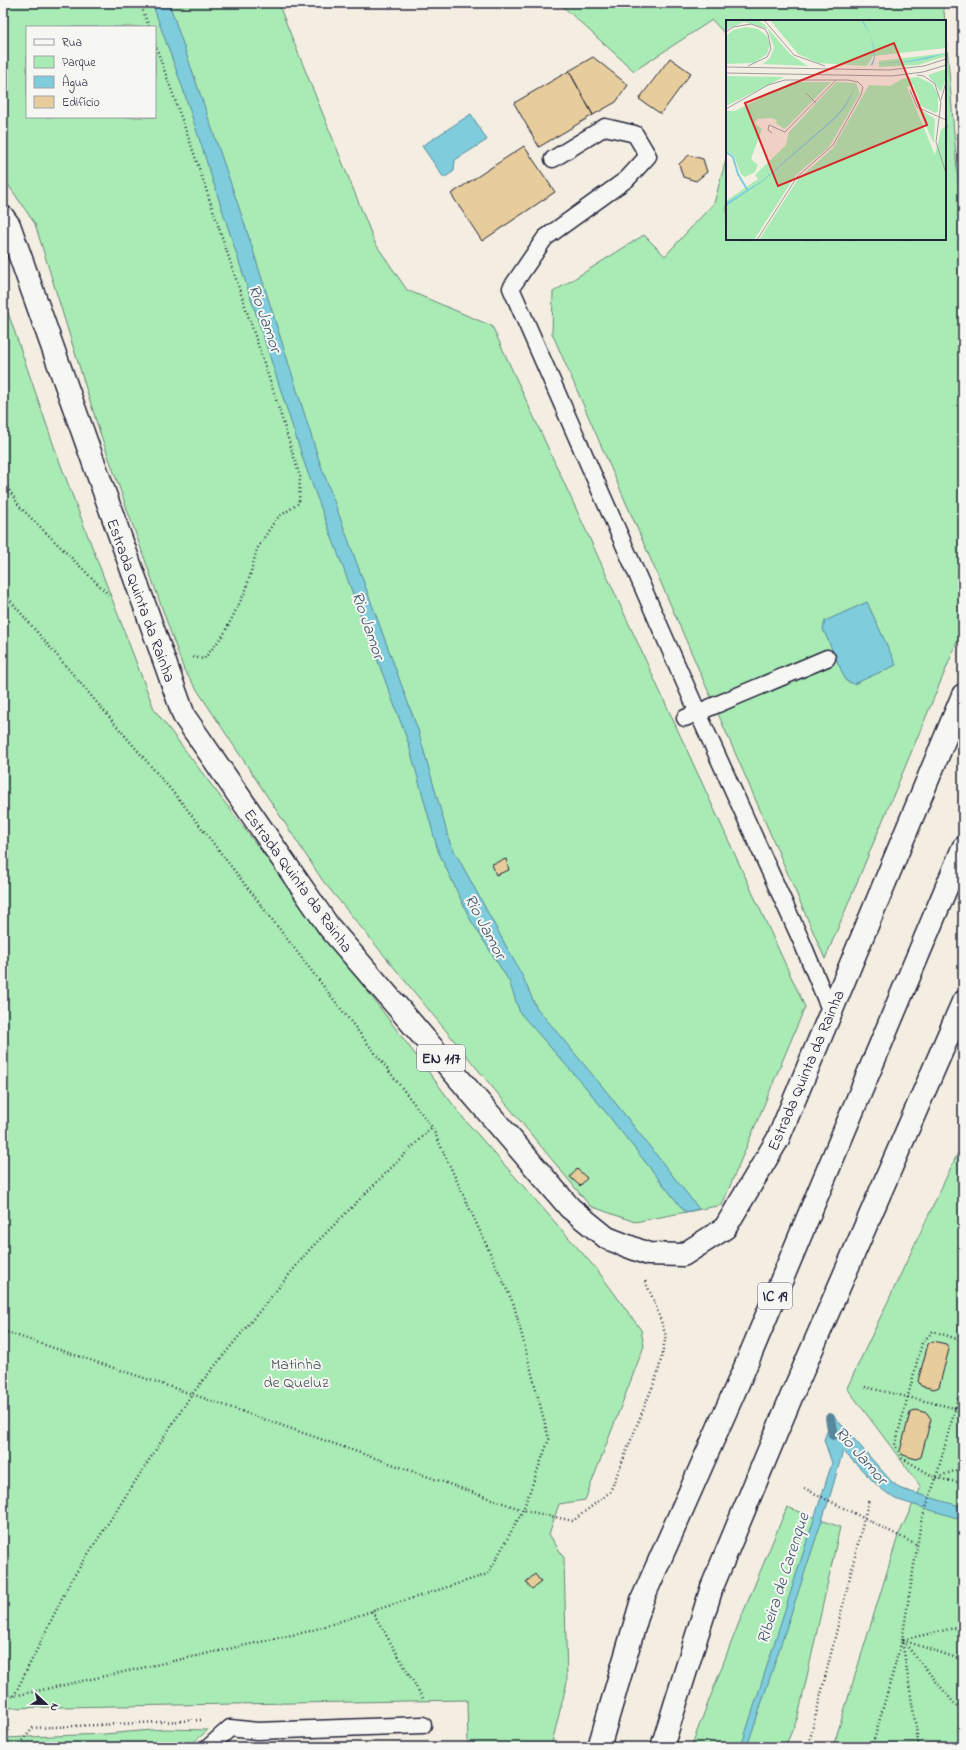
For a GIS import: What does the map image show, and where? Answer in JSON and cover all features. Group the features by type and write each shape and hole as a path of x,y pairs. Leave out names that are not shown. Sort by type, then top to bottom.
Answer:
{"main road":[{"name":"Estrada Quinta da Rainha","path":"3,217 8,225 184,716 329,927 570,1208 607,1238 648,1254 683,1255 725,1228 778,1139 963,695"},
{"name":"IC 19","path":"599,1747 642,1600 742,1372 963,848"},
{"path":"662,1747 712,1587 792,1395 963,1002"},
{"path":"928,1085 963,1032"}],"lane":[{"path":"553,159 604,127 635,134 648,156 627,179 545,238 511,288 692,716 801,940 831,1012"},
{"path":"692,716 827,658"},
{"path":"209,1747 230,1728 257,1731 424,1725"}],"path":[{"path":"140,3 149,26"},
{"path":"156,47 200,170 274,393 300,477 299,503 276,519 257,548 246,590 224,634 204,658 161,651"},
{"path":"3,480 20,507 113,599"},
{"path":"3,592 183,804 432,1127 514,1305 549,1439 523,1510 488,1574 310,1631 14,1696 3,1696"},
{"path":"14,1696 70,1582 192,1394 310,1249 432,1127"},
{"path":"3,1331 192,1394 523,1510 573,1521 610,1492 658,1373 666,1336 654,1301 638,1267 636,1249"},
{"path":"963,1341 933,1331 922,1343 895,1445 902,1458 936,1478 963,1483"},
{"path":"872,1747 902,1640 921,1522 936,1478 963,1380"},
{"path":"865,1387 963,1410"},
{"path":"955,1408 963,1406"},
{"path":"955,1408 963,1416"},
{"path":"936,1478 963,1468"},
{"path":"804,1488 851,1514 917,1545"},
{"path":"808,1747 868,1499"},
{"path":"372,1611 424,1700 424,1725"},
{"path":"902,1640 963,1626"},
{"path":"902,1640 963,1660"},
{"path":"902,1640 963,1714"},
{"path":"902,1640 919,1747"},
{"path":"17,1747 33,1728 211,1720 230,1728"}],"green space":[{"path":"3,3 278,3 375,243 407,290 492,326 805,1007 722,1205 635,1222 590,1206 323,881 184,670 99,430 35,224 3,177"},
{"path":"559,3 943,3 945,20 726,20 726,35 712,20 634,71"},
{"path":"946,35 963,242 963,628 825,959 552,333 553,292 644,235 665,256 714,203 726,160 726,240 946,240"},
{"name":"Matinha de Queluz","path":"3,298 57,455 154,709 464,1119 598,1271 641,1330 644,1346 585,1500 559,1504 549,1534 564,1558 567,1682 551,1747 468,1747 467,1700 3,1708"},
{"path":"963,1142 963,1747 833,1747 898,1536 921,1487 847,1388"},
{"path":"787,1507 840,1527 798,1717 785,1747 691,1747 738,1625"},
{"path":"164,1729 208,1730 188,1747 3,1747 3,1738 104,1734"}],"water":[{"name":"Rio Jamor","path":"152,3 169,3 246,228 319,460 418,730 450,843 523,977 536,1007 606,1091 699,1209 685,1212 588,1090 520,1013 509,981 470,919 438,851 408,742 305,465 183,89"},
{"path":"471,114 487,140 455,160 454,171 444,178 422,146"},
{"path":"867,602 896,665 854,684 846,681 823,629 825,621"},
{"name":"Rio Jamor","path":"833,1415 891,1481 901,1489 963,1507 963,1520 895,1499 879,1487 843,1451 830,1496 747,1747 741,1747 832,1463 824,1440"}],"building":[{"path":"593,57 628,85 616,102 593,115 569,71"},
{"path":"670,58 691,73 661,114 639,99"},
{"path":"569,71 593,115 539,147 514,103"},
{"path":"524,146 555,192 482,241 451,194"},
{"path":"689,155 703,159 707,172 696,181 683,177 679,164"},
{"path":"506,859 509,870 496,875 492,864"},
{"path":"577,1169 587,1178 580,1186 570,1177"},
{"path":"933,1341 946,1344 949,1349 939,1387 934,1389 921,1386 918,1381 928,1344"},
{"path":"915,1410 927,1413 931,1419 921,1457 916,1459 903,1455 900,1451 910,1413"},
{"path":"535,1574 541,1582 532,1589 526,1582"}],"waterway":[{"name":"Ribeira de Carenque","path":"830,1418 833,1435"}]}
